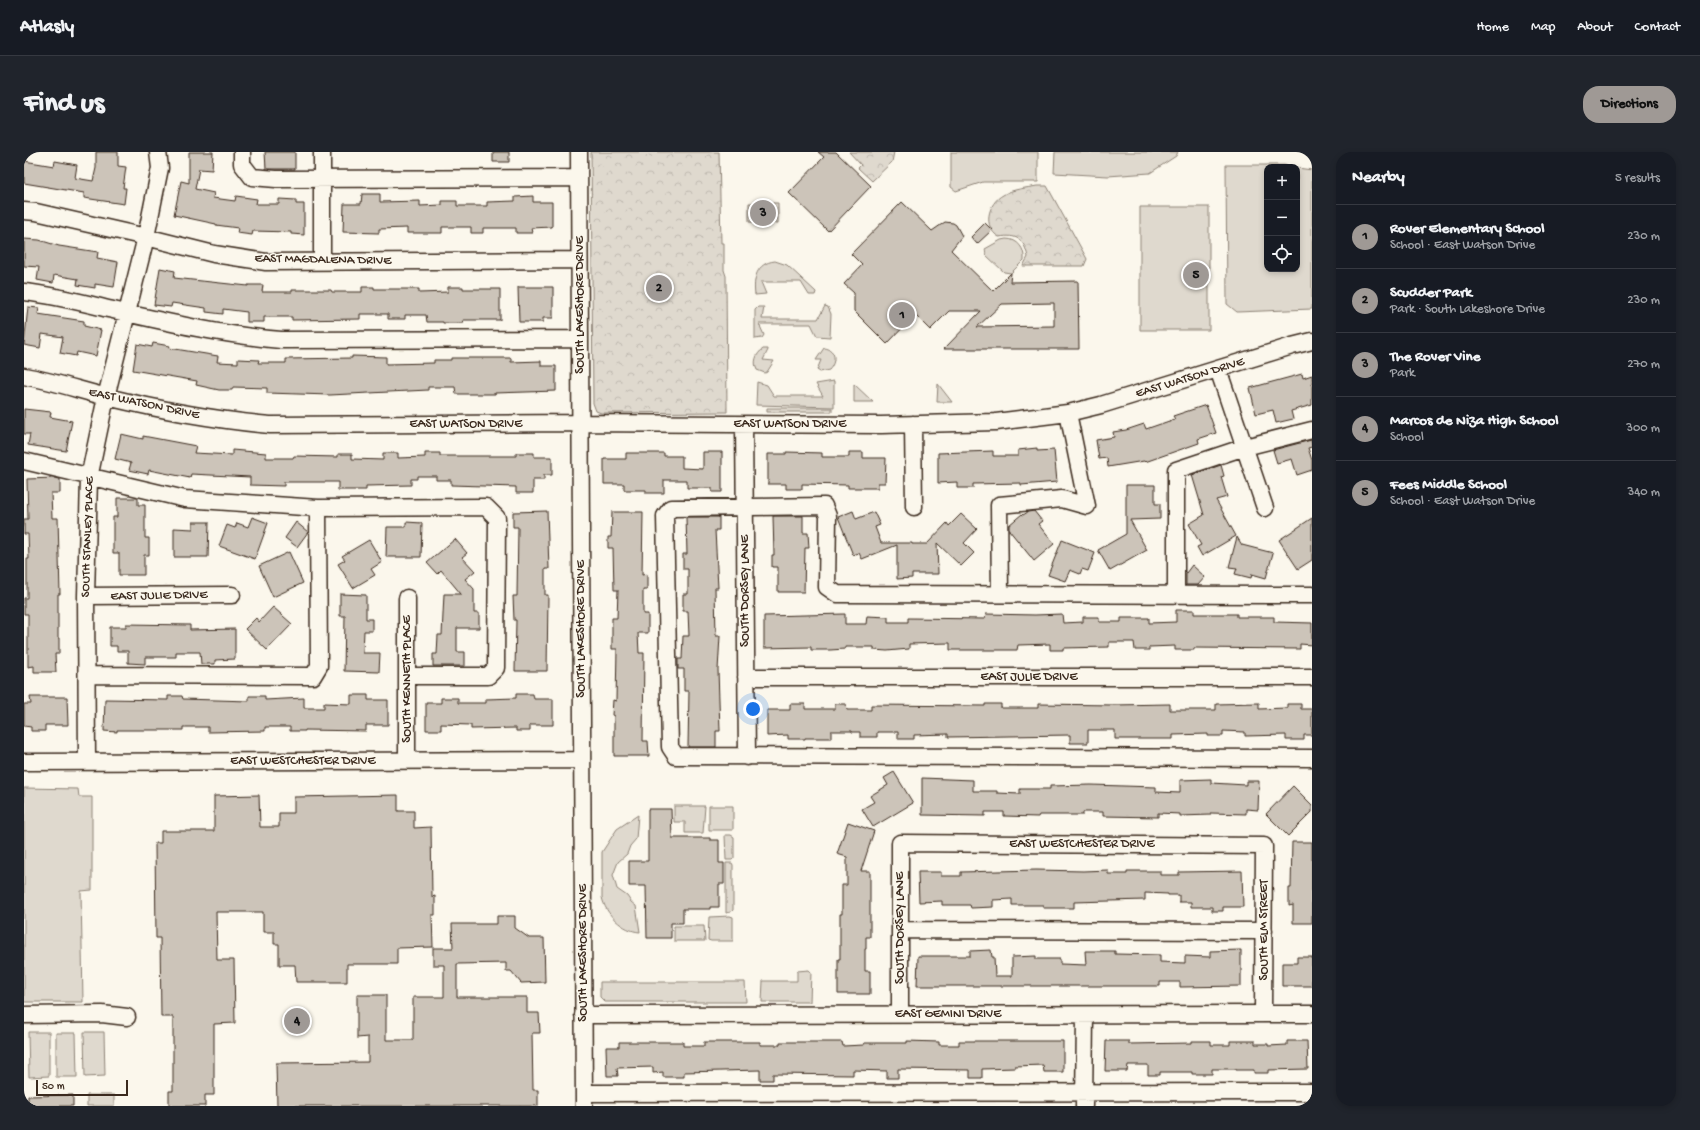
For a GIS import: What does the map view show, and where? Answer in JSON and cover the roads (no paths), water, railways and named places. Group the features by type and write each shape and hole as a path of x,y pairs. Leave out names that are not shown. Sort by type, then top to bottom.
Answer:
{"street":[{"name":"SOUTH STANLEY PLACE","path":"87,762 86,596 89,478 106,397 146,237 160,168 158,152"},
{"path":"242,152 242,164 252,177 322,179 579,178"},
{"path":"322,152 322,262"},
{"name":"SOUTH LAKESHORE DRIVE","path":"579,152 584,1099"},
{"name":"EAST MAGDALENA DRIVE","path":"24,211 36,212 214,254 266,262 579,260"},
{"path":"24,292 74,301 194,328 242,337 281,340 580,339"},
{"name":"EAST WATSON DRIVE","path":"24,376 106,397 190,415 233,422 270,425 580,423 744,425 982,423 1068,413 1101,405 1292,346 1312,342"},
{"path":"1218,369 1265,508"},
{"path":"1000,594 999,505 1062,499 1087,506 1068,413"},
{"path":"913,424 914,506"},
{"name":"SOUTH DORSEY LANE","path":"744,425 748,757"},
{"path":"1176,595 1176,470 1245,447 1312,430"},
{"path":"24,461 89,478 185,499 318,508 486,507 497,518 496,668 488,676 408,676"},
{"path":"1312,595 837,594 826,587 828,516 824,506 671,508 665,516 670,747 676,756 1312,758"},
{"path":"86,675 313,676 319,666 318,508"},
{"name":"EAST JULIE DRIVE","path":"86,596 232,595"},
{"name":"SOUTH KENNETH PLACE","path":"408,598 408,761"},
{"name":"EAST JULIE DRIVE","path":"746,677 1312,677"},
{"name":"EAST WESTCHESTER DRIVE","path":"24,762 582,760"},
{"name":"SOUTH DORSEY LANE","path":"900,843 900,1014"},
{"name":"EAST WESTCHESTER DRIVE","path":"900,843 1264,846"},
{"name":"SOUTH ELM STREET","path":"1263,1014 1264,846"},
{"path":"900,930 1264,931"},
{"path":"24,1015 102,1014 127,1017"},
{"name":"EAST GEMINI DRIVE","path":"584,1015 1312,1014"},
{"path":"1084,1099 1085,1015"},
{"path":"584,1099 1084,1099 1312,1092"}],"place":[{"name":"The Rover Vine","path":"763,213"},
{"name":"Fees Middle School","path":"1196,275"},
{"name":"Scudder Park","path":"659,288"},
{"name":"Rover Elementary School","path":"902,315"},
{"name":"Marcos de Niza High School","path":"297,1021"}]}
